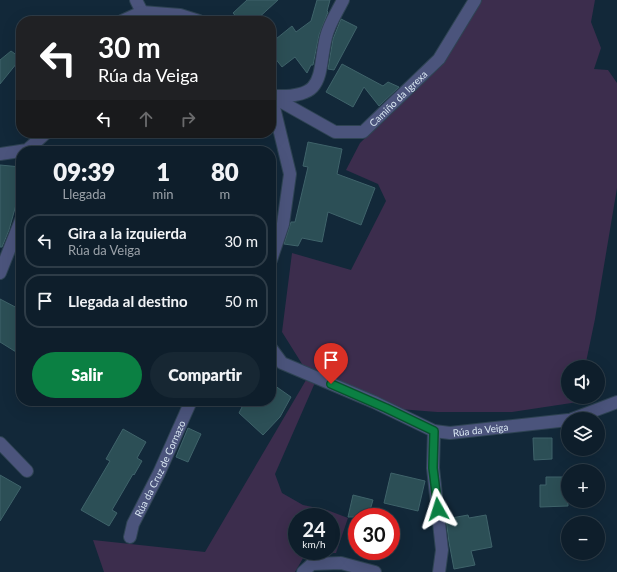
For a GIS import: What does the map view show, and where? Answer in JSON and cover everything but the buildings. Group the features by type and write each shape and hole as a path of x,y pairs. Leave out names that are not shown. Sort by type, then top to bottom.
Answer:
{"street":[{"path":"136,0 142,12"},
{"path":"276,96 299,96 309,91 317,82 323,61 326,36 343,0"},
{"name":"Camiño da Igrexa","path":"276,99 335,132 363,132 438,59 475,0"},
{"path":"133,16 142,12 183,16"},
{"path":"276,117 290,174 283,224 276,245"},
{"path":"31,146 40,138"},
{"path":"0,154 16,152"},
{"path":"0,273 16,233"},
{"name":"Rúa da Veiga","path":"276,355 282,363 374,402 434,431 450,434 561,421"},
{"path":"591,412 617,402"},
{"name":"Rúa da Cruz de Cornazo","path":"130,537 133,524 160,472 189,406"},
{"path":"434,431 433,468 442,550 439,572"},
{"path":"0,443 27,471"},
{"path":"303,572 312,564 341,563 375,572"}],"shaded area":[{"path":"481,0 595,0 591,22 601,48 594,69 608,70 617,83 617,188 595,319 586,360 561,360 561,404 565,404 512,412 437,412 386,408 317,378 275,474 282,493 303,505 317,508 288,508 288,560 302,560 295,572 104,572 93,540 205,552 309,375 282,332 292,253 351,270 386,201 378,184 346,170 360,143 439,66"},
{"path":"340,515 348,518 340,541"}],"route":[{"path":"331,384 374,402 434,431 433,468 438,509"}]}
